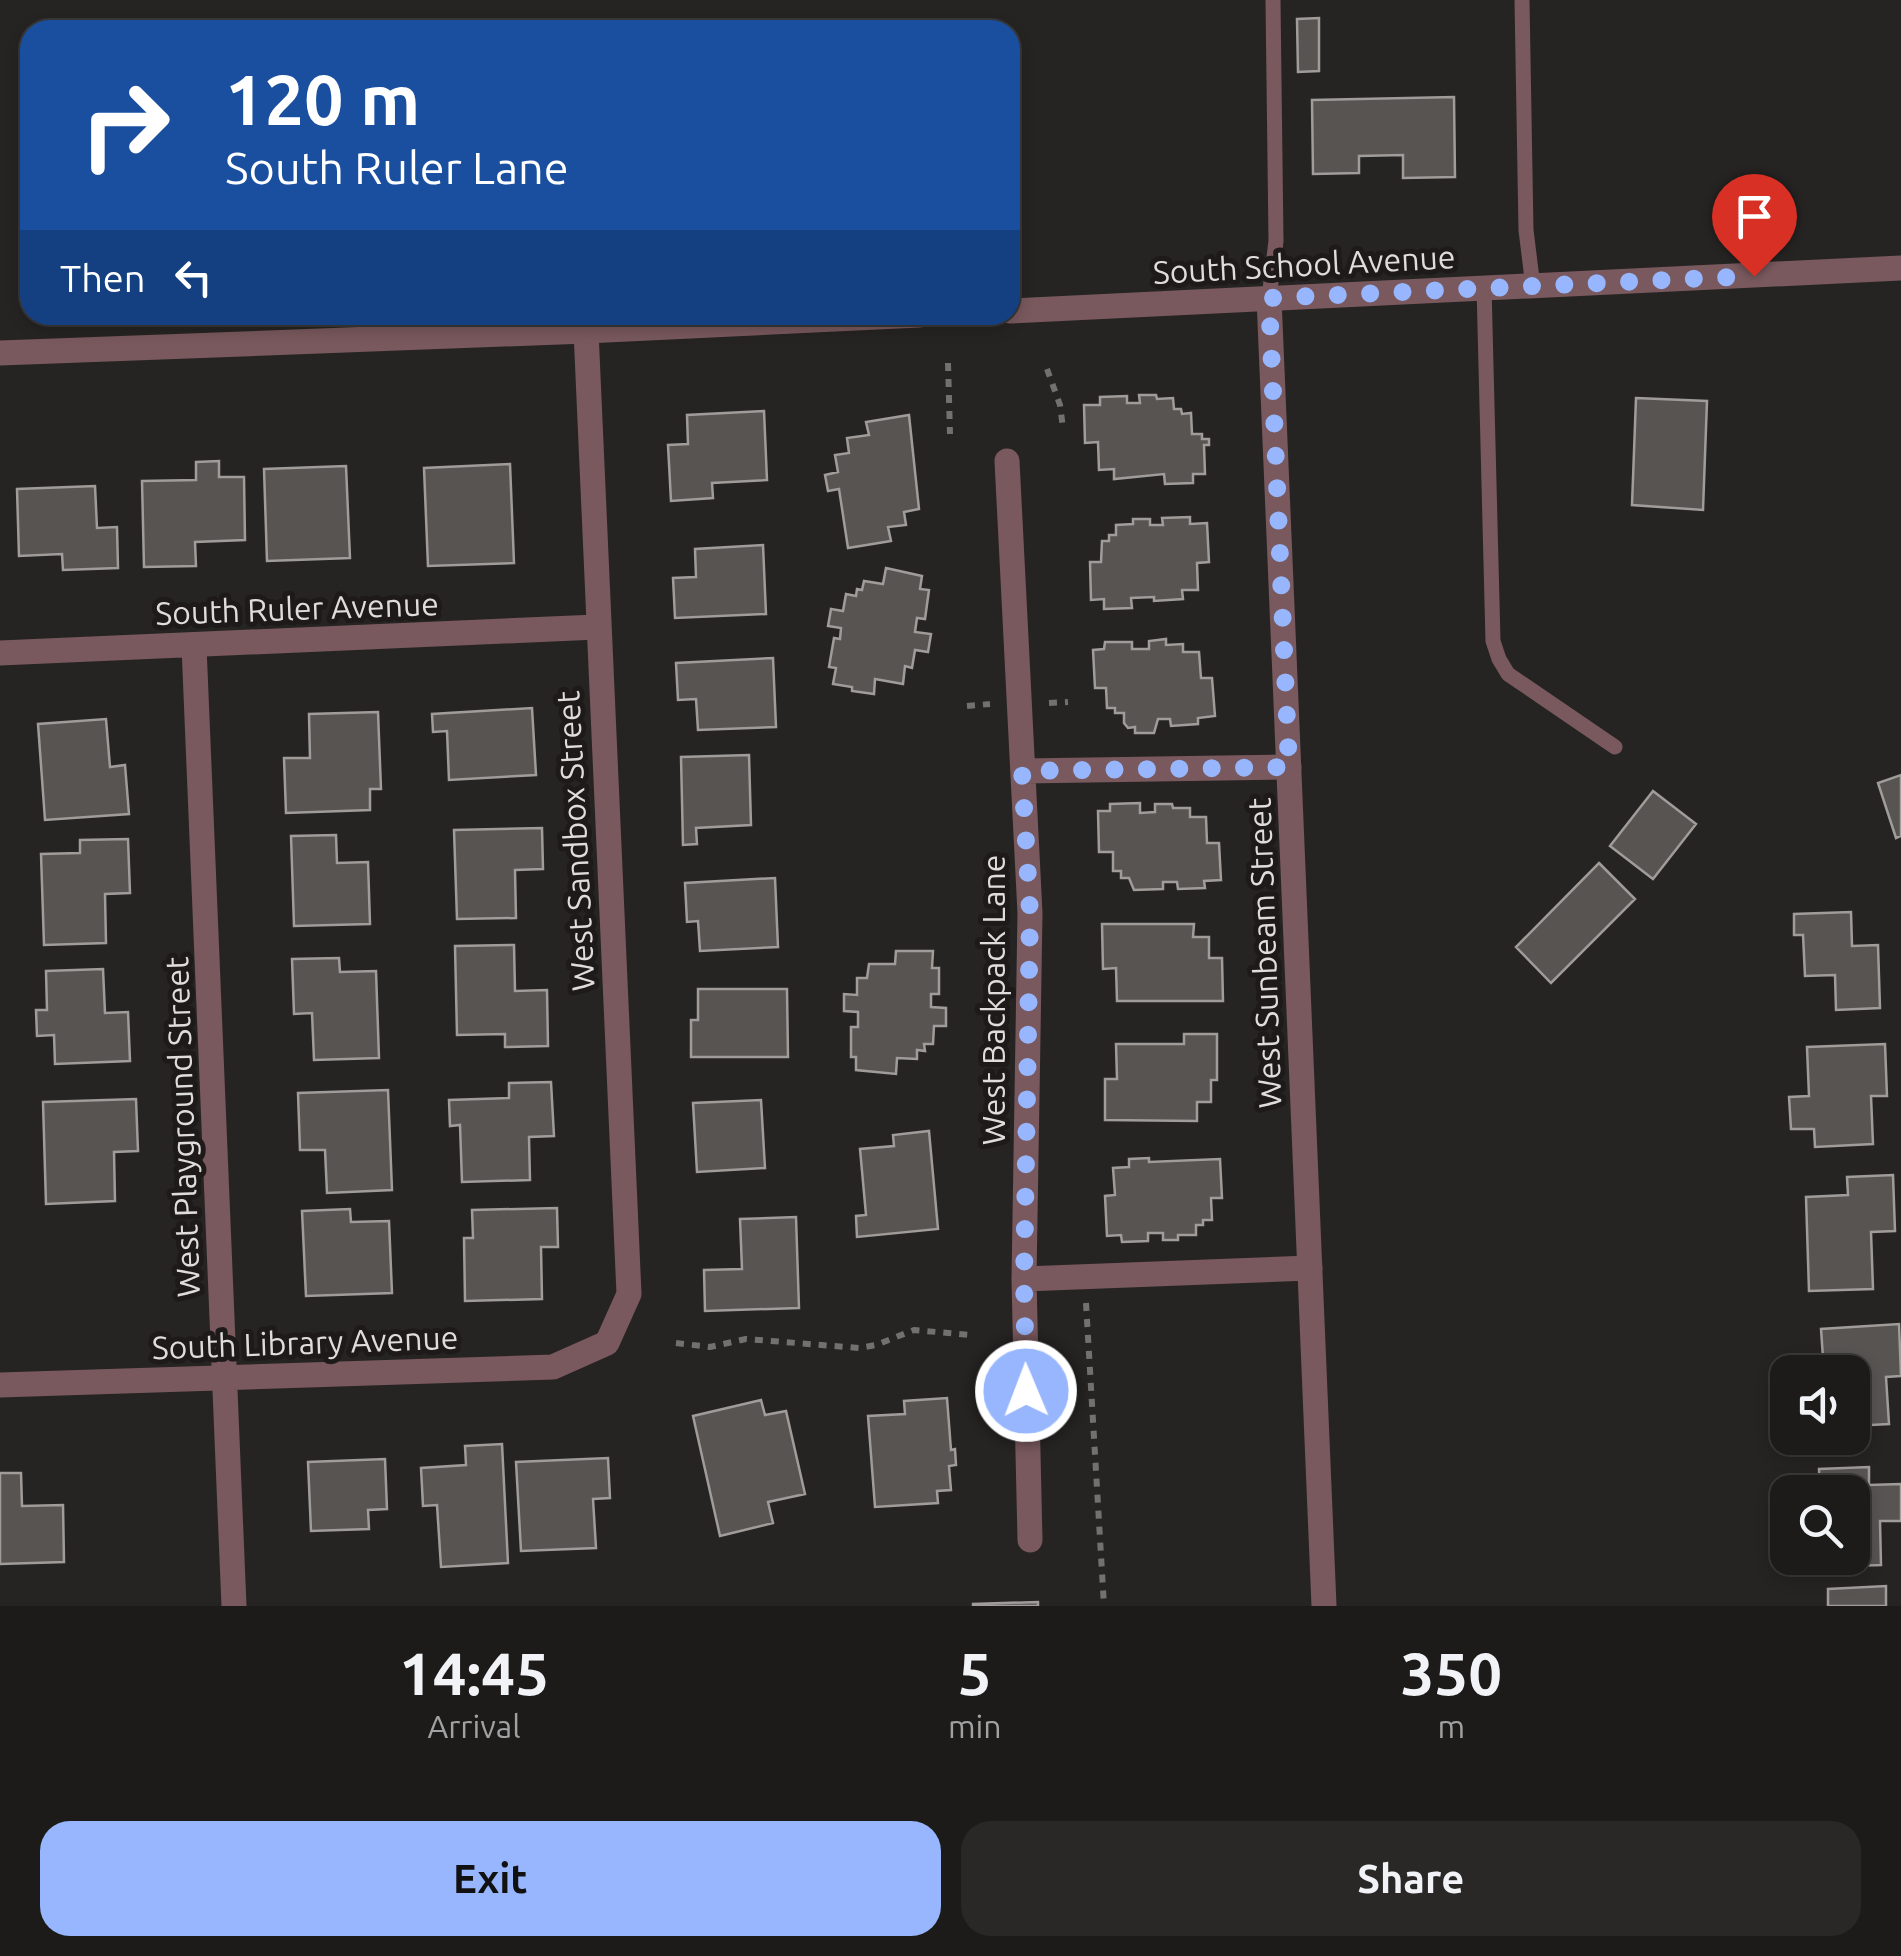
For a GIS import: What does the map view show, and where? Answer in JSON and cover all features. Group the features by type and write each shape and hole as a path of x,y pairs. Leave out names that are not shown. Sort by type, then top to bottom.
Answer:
{"street":[{"name":"South School Avenue","path":"1020,310 1901,268"},
{"name":"West Sunbeam Street","path":"1269,298 1324,1606"},
{"path":"0,352 711,325"},
{"name":"West Sandbox Street","path":"586,331 629,1294 607,1342"},
{"name":"West Backpack Lane","path":"1007,460 1030,913 1024,1280 1030,1540"},
{"name":"South Ruler Avenue","path":"0,652 597,628"},
{"name":"West Playground Street","path":"194,646 234,1606"},
{"path":"1022,771 1289,767"},
{"path":"1024,1280 1310,1268"},
{"name":"South Library Avenue","path":"0,1386 553,1366 607,1342"}],"lane":[{"path":"1269,298 1276,242 1273,0"},
{"path":"1522,0 1526,230 1533,288"},
{"path":"1484,288 1493,641 1498,659 1508,674 1614,747"}],"path":[{"path":"948,363 950,434"},
{"path":"1046,369 1060,406 1063,428"},
{"path":"1038,703 1068,702"},
{"path":"966,706 998,704"},
{"path":"1086,1297 1104,1606"},
{"path":"676,1343 710,1346 746,1339 859,1348 876,1346 914,1330 971,1335"}],"building":[{"path":"1319,18 1319,71 1298,72 1297,19"},
{"path":"1454,97 1455,177 1403,178 1403,155 1359,156 1359,173 1313,174 1312,100"},
{"path":"1139,395 1173,398 1174,409 1181,409 1182,414 1191,413 1192,434 1209,439 1209,445 1204,445 1205,474 1193,474 1193,483 1165,484 1164,474 1114,479 1114,469 1099,470 1098,442 1085,443 1084,405 1100,405 1100,397 1127,396 1127,403 1140,403"},
{"path":"1636,398 1707,401 1703,510 1632,505"},
{"path":"764,411 767,480 712,483 713,498 671,501 668,445 688,444 687,415"},
{"path":"909,415 919,509 904,512 906,525 888,527 891,541 848,548 839,489 828,491 825,475 838,472 835,455 849,453 847,438 869,435 866,422"},
{"path":"219,461 219,477 244,477 245,540 195,542 196,566 144,567 142,481 196,480 196,462"},
{"path":"510,464 514,563 428,566 424,468"},
{"path":"346,466 350,558 267,561 264,469"},
{"path":"95,486 97,528 117,527 118,568 63,570 62,554 19,556 17,489"},
{"path":"1190,517 1190,524 1207,523 1209,562 1197,563 1198,590 1182,590 1183,599 1131,598 1132,608 1104,609 1104,599 1091,600 1090,562 1101,562 1102,541 1116,535 1116,525 1150,519 1150,525 1163,525 1162,518"},
{"path":"763,545 766,614 675,618 673,578 696,577 695,549"},
{"path":"886,568 922,576 920,589 929,590 925,619 917,618 915,632 931,634 928,652 915,650 912,668 905,666 903,684 875,679 874,694 852,691 852,687 833,684 836,668 829,667 834,638 840,639 841,628 828,626 831,609 843,611 846,594 856,596 864,581 883,584"},
{"path":"1166,639 1166,645 1183,644 1183,652 1199,652 1201,678 1212,678 1215,716 1198,718 1198,724 1171,726 1170,719 1158,719 1154,733 1135,733 1135,727 1128,728 1124,723 1124,713 1107,708 1106,688 1095,688 1093,650 1104,649 1105,642 1132,642 1132,649 1149,649 1149,641"},
{"path":"773,658 776,727 698,730 696,699 678,700 676,663"},
{"path":"532,708 536,775 449,780 447,731 433,732 432,714"},
{"path":"378,712 381,789 370,789 370,810 286,813 284,758 310,758 309,714"},
{"path":"106,719 110,767 125,765 129,814 45,820 38,724"},
{"path":"749,755 751,825 696,828 697,844 683,845 681,757"},
{"path":"1901,775 1901,836 1896,838 1878,783"},
{"path":"1653,791 1696,824 1653,879 1610,846"},
{"path":"1140,803 1140,813 1155,812 1155,804 1172,804 1173,808 1190,808 1190,817 1206,817 1207,843 1219,843 1221,880 1204,881 1205,888 1178,889 1177,882 1163,882 1163,889 1134,890 1129,878 1121,878 1121,871 1113,871 1113,852 1099,852 1098,811 1110,811 1110,804"},
{"path":"542,828 543,869 515,870 516,918 457,919 454,830"},
{"path":"336,835 337,863 368,862 370,924 294,926 291,836"},
{"path":"128,839 130,893 105,894 106,943 44,945 41,854 80,853 80,840"},
{"path":"1599,863 1635,899 1551,983 1516,947"},
{"path":"775,878 778,947 700,951 698,921 687,922 685,883"},
{"path":"1851,912 1852,946 1878,945 1880,1008 1836,1010 1835,975 1805,976 1803,935 1794,935 1794,914"},
{"path":"1102,924 1194,924 1193,937 1209,937 1209,958 1222,958 1223,1001 1117,1001 1116,968 1103,969"},
{"path":"514,945 515,991 547,990 548,1046 505,1047 505,1034 457,1035 455,946"},
{"path":"896,951 933,951 932,968 939,968 939,994 931,994 931,1007 946,1008 946,1026 934,1026 933,1044 924,1044 925,1051 917,1050 917,1059 897,1058 896,1074 856,1070 856,1057 851,1057 851,1027 858,1027 858,1012 844,1011 844,994 857,995 857,978 867,978 869,964 895,964"},
{"path":"339,958 340,972 376,971 379,1058 314,1060 312,1013 294,1014 292,959"},
{"path":"103,969 105,1013 128,1012 130,1061 55,1064 54,1035 37,1036 36,1010 47,1010 46,971"},
{"path":"698,989 787,989 788,1057 691,1057 691,1020 698,1020"},
{"path":"1184,1034 1217,1034 1217,1080 1211,1080 1211,1102 1197,1102 1197,1121 1105,1120 1105,1079 1117,1079 1116,1044 1184,1044"},
{"path":"1885,1044 1887,1096 1871,1096 1873,1144 1815,1147 1814,1129 1791,1129 1789,1097 1809,1096 1807,1047"},
{"path":"551,1082 554,1136 529,1137 530,1180 462,1182 460,1125 450,1126 449,1100 509,1098 509,1083"},
{"path":"388,1090 392,1190 327,1193 325,1150 300,1150 298,1093"},
{"path":"136,1099 138,1151 114,1152 115,1201 46,1204 43,1102"},
{"path":"761,1100 765,1168 697,1172 693,1103"},
{"path":"929,1131 938,1229 857,1237 856,1216 866,1215 860,1149 894,1146 893,1135"},
{"path":"1149,1158 1149,1162 1220,1159 1222,1198 1211,1198 1212,1220 1196,1225 1196,1235 1163,1240 1163,1233 1148,1233 1148,1241 1122,1242 1121,1235 1107,1236 1105,1196 1115,1195 1113,1168 1129,1167 1129,1159"},
{"path":"1893,1175 1895,1231 1871,1232 1873,1289 1809,1291 1806,1197 1848,1195 1847,1177"},
{"path":"557,1208 558,1247 541,1247 542,1299 465,1301 464,1238 473,1238 472,1210"},
{"path":"350,1209 351,1222 389,1221 392,1293 306,1296 302,1211"},
{"path":"796,1217 799,1308 705,1311 704,1270 742,1269 740,1219"},
{"path":"1899,1324 1901,1376 1886,1377 1889,1424 1870,1425 1870,1355 1823,1355 1821,1329"},
{"path":"947,1398 956,1465 949,1466 951,1490 937,1491 938,1503 875,1507 868,1416 905,1414 904,1401"},
{"path":"761,1400 765,1415 786,1411 805,1494 768,1502 773,1523 720,1536 693,1416"},
{"path":"502,1444 508,1563 441,1567 437,1505 423,1506 421,1468 466,1465 465,1446"},
{"path":"608,1458 610,1498 593,1499 596,1548 521,1551 516,1462"},
{"path":"385,1459 387,1509 368,1510 369,1529 311,1531 308,1462"},
{"path":"1869,1467 1869,1475 1819,1475 1819,1469"},
{"path":"0,1473 21,1473 22,1506 63,1505 64,1562 0,1564"},
{"path":"1901,1484 1901,1521 1880,1521 1881,1565 1870,1565 1870,1485"},
{"path":"1886,1586 1886,1606 1828,1606 1828,1589"},
{"path":"1038,1602 1038,1606 973,1606 973,1604"}],"route":[{"path":"1026,1391 1030,913 1022,771 1289,767 1269,298 1754,276"}]}
